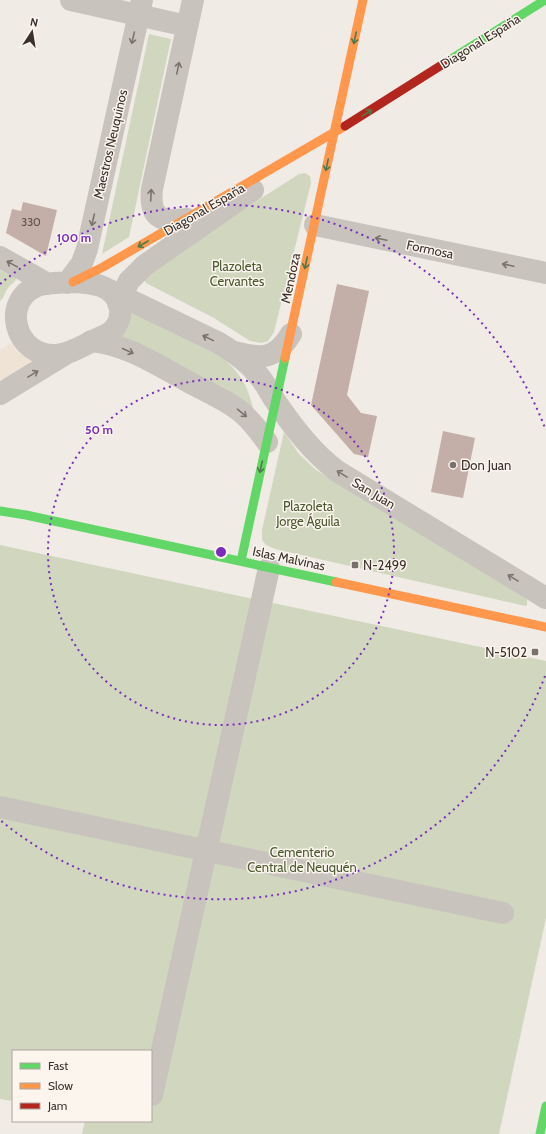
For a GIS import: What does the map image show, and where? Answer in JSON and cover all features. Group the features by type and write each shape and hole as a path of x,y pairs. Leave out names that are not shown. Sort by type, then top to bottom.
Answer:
{"street":[{"path":"71,0 140,8 187,26"},
{"path":"187,219 168,220 158,216 152,209 151,199 192,0"},
{"name":"Mendoza","path":"241,561 363,0"},
{"name":"Diagonal España","path":"115,296 145,265 334,134 545,0"},
{"name":"Maestros Neuquinos","path":"63,283 82,262 87,249 140,8"},
{"name":"Diagonal España","path":"63,283 103,267 334,134"},
{"name":"Formosa","path":"314,225 546,273"},
{"path":"0,257 63,283"},
{"name":"Diagonal España","path":"0,394 67,353 108,334 113,330 117,326 120,318 115,296 92,284 63,283 37,286 28,291 21,298 8,325 25,345 33,350 55,355 67,353"},
{"name":"San Juan","path":"115,296 219,343 234,352 260,377 276,402 310,447 322,460 337,471 546,598"},
{"name":"San Juan","path":"234,352 248,356 268,355 277,351 284,345 291,334"},
{"path":"91,341 102,342 124,348 224,401 248,419 267,442"},
{"name":"Islas Malvinas","path":"0,505 26,515"},
{"name":"Islas Malvinas","path":"0,511 26,515 546,627"},
{"path":"152,1095 269,568"},
{"path":"0,808 504,912"},
{"path":"540,1134 546,1106"}],"green space":[{"path":"149,34 171,39 129,237 102,254"},
{"name":"Plazoleta Cervantes","path":"305,173 310,176 311,183 274,332 268,341 262,343 250,341 214,318 146,283 144,278 147,271 299,174"},
{"path":"0,270 16,278 0,301"},
{"path":"132,309 221,356 239,375 247,388 254,413 221,386 120,338 128,328"},
{"name":"Plazoleta Jorge Águila","path":"284,432 299,454 316,470 526,598 527,605 525,606 275,549 266,545 262,540 262,530"},
{"name":"Cementerio Central de Neuquén","path":"0,545 546,661 546,918 499,1134 82,1134 85,1122 152,1122 152,1050 12,1050 12,1101 0,1099"}],"shaded area":[{"path":"11,343 19,353 33,360 2,380 0,378 0,350"}],"building":[{"path":"23,202 57,210 46,256 6,233 12,209 21,211"},
{"path":"337,284 369,291 347,395 361,413 377,416 368,457 354,454 311,405"},
{"name":"Don Juan","path":"443,431 475,438 463,498 431,492"}],"traffic: fast":[{"path":"448,61 545,0"},
{"path":"241,561 285,358"},
{"path":"0,511 26,515 336,582"},
{"path":"540,1134 546,1106"}],"traffic: slow":[{"path":"285,358 363,0"},
{"path":"73,282 103,267 345,126"},
{"path":"336,582 546,627"}],"traffic: jam":[{"path":"345,126 448,61"}],"place":[{"name":"Don Juan","path":"453,465"},
{"name":"N-2499","path":"355,565"},
{"name":"N-5102","path":"535,652"}]}
